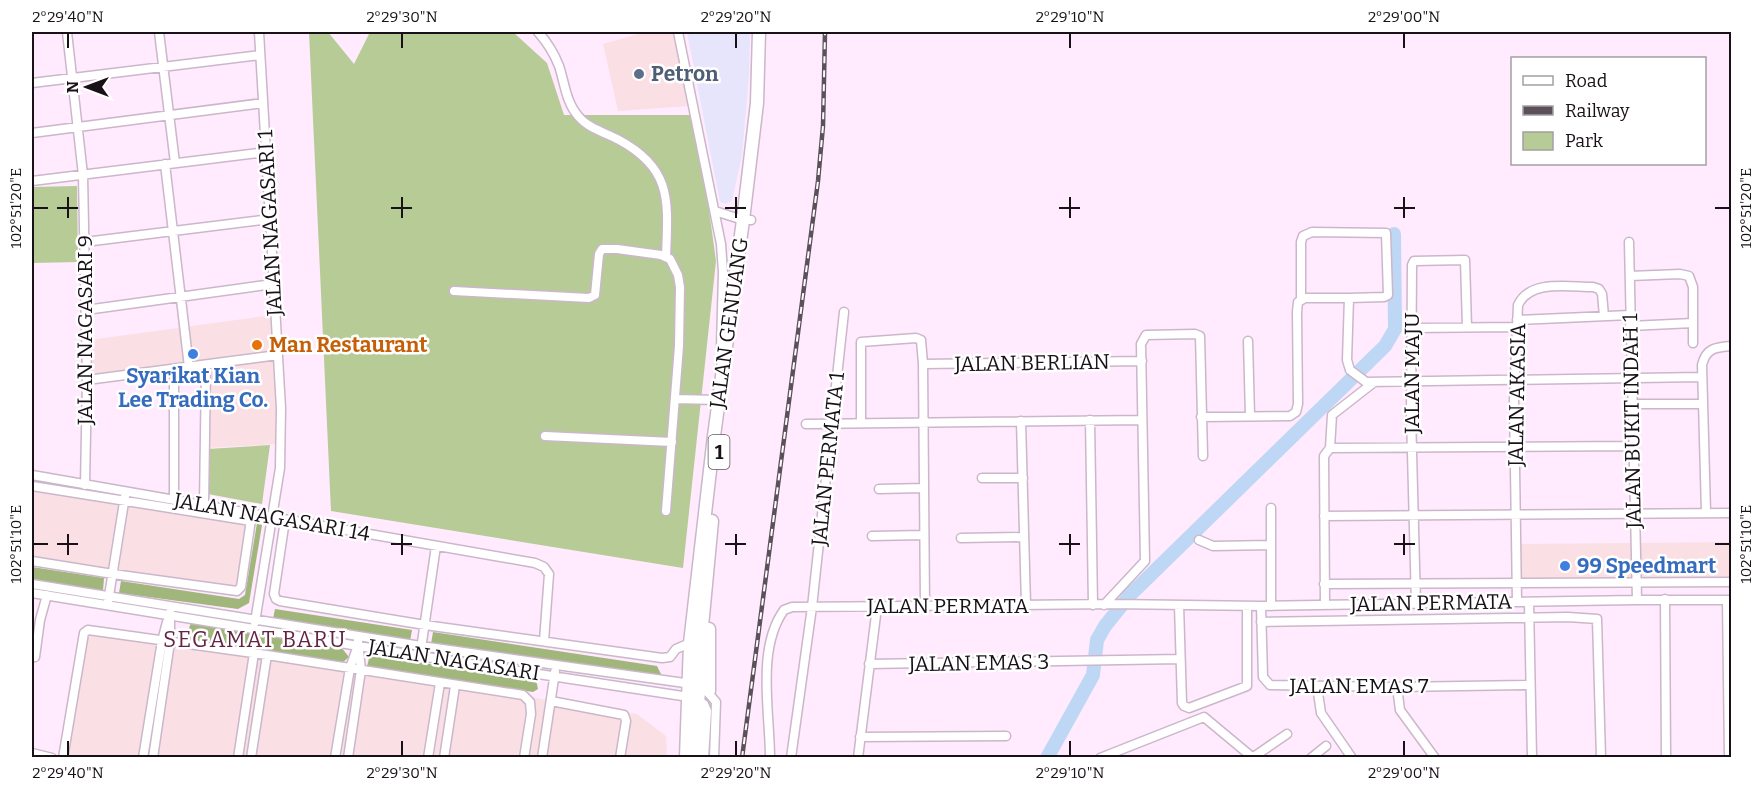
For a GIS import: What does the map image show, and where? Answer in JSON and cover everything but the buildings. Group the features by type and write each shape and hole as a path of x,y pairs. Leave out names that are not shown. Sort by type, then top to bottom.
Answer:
{"highway":[{"name":"JALAN GENUANG","path":"696,758 697,692 725,395 747,220 758,94 759,32"},
{"name":"JALAN GENUANG","path":"686,758 697,692 690,643 718,400 764,102 765,32"}],"street":[{"name":"JALAN NAGASARI 9","path":"67,32 83,175 87,380 86,484"},
{"path":"159,32 168,115 173,231 189,367"},
{"name":"JALAN NAGASARI 1","path":"254,624 281,448 278,355 259,32"},
{"path":"538,32 553,53 570,104 580,118 627,144 648,159 659,174 668,217 666,257"},
{"path":"675,399 718,400 723,272 715,211 678,32"},
{"path":"32,83 260,55"},
{"path":"32,133 263,103"},
{"path":"32,181 266,152"},
{"path":"715,211 747,220"},
{"path":"85,243 270,219"},
{"path":"1201,417 1290,416 1294,414 1298,408 1296,326 1298,302 1301,298 1301,242 1303,236 1312,232 1386,233 1388,295 1384,297 1301,298"},
{"name":"JALAN BUKIT INDAH 1","path":"1629,242 1637,600"},
{"path":"454,291 589,298 595,294 597,288 599,254 602,249 650,253 666,257 676,268 680,287 675,399 666,511"},
{"name":"JALAN MAJU","path":"1416,604 1411,382 1412,263 1417,260 1463,259 1466,262 1467,327"},
{"path":"1630,276 1686,274 1692,280 1693,343"},
{"path":"86,310 273,284"},
{"name":"JALAN AKASIA","path":"1517,602 1514,401 1518,304 1522,297 1533,290 1549,286 1599,289 1602,294 1604,316"},
{"path":"1348,298 1347,357 1350,370 1361,379 1373,383 1702,377"},
{"name":"JALAN PERMATA 1","path":"791,758 812,607 844,312"},
{"path":"1412,328 1467,327 1630,315"},
{"path":"1630,326 1693,323"},
{"path":"1108,605 1145,561 1141,344 1146,335 1198,335 1203,456"},
{"path":"861,423 861,342 919,339 922,342 923,364 926,606"},
{"path":"1248,341 1250,416"},
{"path":"1706,512 1702,364 1708,351 1731,346"},
{"path":"87,380 278,355"},
{"name":"JALAN BERLIAN","path":"923,364 1142,361"},
{"path":"204,505 206,365"},
{"path":"174,369 174,500"},
{"path":"1325,605 1324,456 1330,448 1332,415 1373,383"},
{"path":"1632,404 1703,404"},
{"path":"1090,420 1093,605"},
{"path":"807,424 1142,420"},
{"path":"1021,421 1026,605"},
{"path":"545,436 672,442"},
{"path":"1330,448 1632,446"},
{"name":"JALAN NAGASARI 14","path":"32,476 204,505 251,517"},
{"path":"982,478 1023,478"},
{"name":"JALAN NAGASARI 14","path":"32,486 124,501 251,517 272,517 536,563 544,567 549,574 544,641"},
{"path":"879,489 923,488"},
{"path":"108,601 125,491"},
{"path":"1271,508 1271,606"},
{"path":"1324,516 1731,513"},
{"path":"32,561 237,591 241,587 251,517"},
{"name":"JALAN NAGASARI","path":"285,520 274,594 276,599 283,602 425,625 662,658 670,657 676,650 690,643"},
{"path":"872,536 924,535"},
{"path":"961,538 1024,537"},
{"path":"1199,540 1213,546 1271,545"},
{"path":"420,656 436,546"},
{"path":"1324,584 1731,582"},
{"name":"JALAN NAGASARI","path":"32,584 108,601 254,624 420,656 554,676 697,692"},
{"name":"JALAN NAGASARI","path":"32,593 108,601"},
{"path":"35,657 36,619 46,595"},
{"path":"1665,599 1666,758"},
{"name":"JALAN PERMATA","path":"770,758 770,726 765,675 776,625 784,610 792,607 1131,604 1271,606 1665,599 1729,600"},
{"path":"1729,600 1729,758"},
{"path":"1529,602 1532,758"},
{"path":"1179,605 1182,703 1189,708 1247,686 1246,606"},
{"name":"JALAN EMAS 7","path":"1261,606 1264,680 1275,686 1530,685"},
{"path":"858,758 878,607"},
{"path":"153,758 170,611"},
{"path":"1261,622 1597,618 1601,758"},
{"name":"JALAN NAGASARI","path":"254,624 359,635 555,666 697,692"},
{"path":"63,758 86,630 254,653 523,695 530,702 531,714 524,758"},
{"path":"348,758 361,670 359,635"},
{"path":"143,758 166,641"},
{"path":"335,758 350,668 358,645"},
{"path":"238,758 254,653"},
{"path":"250,758 267,655"},
{"name":"JALAN EMAS 3","path":"869,664 1180,659"},
{"path":"542,758 555,666"},
{"path":"428,758 440,683"},
{"path":"444,758 455,686"},
{"path":"1317,686 1321,713 1352,758"},
{"path":"1397,687 1400,710 1435,758"},
{"path":"697,692 707,711 704,758"},
{"path":"697,692 714,698 716,706 714,758"},
{"path":"551,701 624,715 626,721 620,758"},
{"path":"1100,758 1204,717 1252,757 1287,734"},
{"path":"860,737 1006,736"},
{"path":"1311,758 1326,746"},
{"path":"32,753 52,758"}],"shaded area":[{"path":"645,32 674,32 689,106 618,111 603,44"},
{"path":"687,32 750,32 749,76 742,156 732,200 726,204 720,202"},
{"path":"272,315 278,444 207,448 209,368 90,381 90,340"},
{"path":"32,483 253,519 244,588 32,564"},
{"path":"1731,542 1731,584 1515,585 1514,544"},
{"path":"89,627 637,714 666,736 667,757 60,758"}],"green space":[{"path":"309,32 328,32 354,64 370,32 513,32 547,63 564,115 696,115 716,261 683,568 331,511"},
{"path":"77,186 78,262 33,263 32,187"},
{"path":"270,445 262,504 208,494 208,449"},
{"path":"257,523 262,525 249,603 238,609 119,593 121,581 239,599 245,595"},
{"path":"32,567 104,578 103,591 32,581"},
{"path":"275,609 412,630 410,641 273,619"},
{"path":"191,623 341,647 349,657 342,663 185,638"},
{"path":"433,632 657,666 662,676 659,678 431,644"},
{"path":"370,655 536,680 538,689 533,692 367,666"}],"waterway":[{"path":"1047,758 1093,675 1097,640 1105,626 1130,595 1385,346 1395,329 1394,234"}],"railway":[{"path":"742,758 818,181 823,126 825,32"}],"place":[{"name":"Petron","path":"639,74"},
{"name":"Man Restaurant","path":"257,345"},
{"name":"Syarikat Kian Lee Trading Co.","path":"193,354"},
{"name":"99 Speedmart","path":"1565,566"}],"district":[{"name":"SEGAMAT BARU","path":"255,639"}]}
